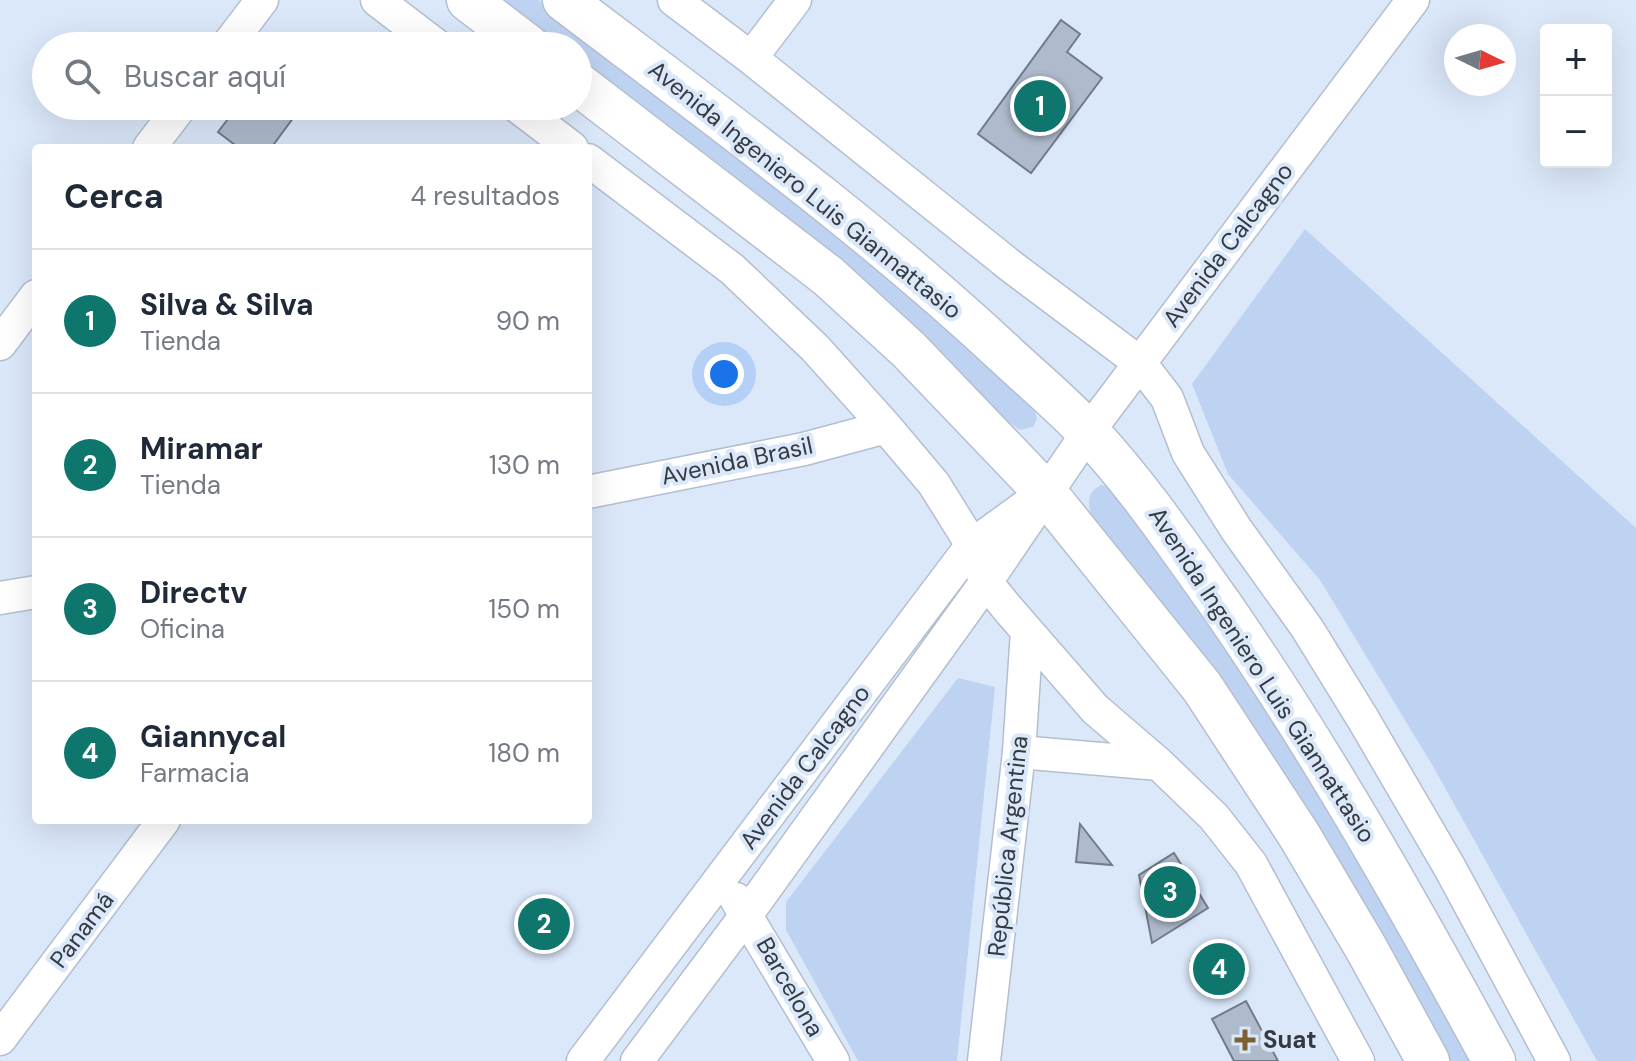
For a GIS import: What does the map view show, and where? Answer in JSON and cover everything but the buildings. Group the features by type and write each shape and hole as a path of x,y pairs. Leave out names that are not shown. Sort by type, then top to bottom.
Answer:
{"main road":[{"path":"468,0 510,32"},
{"name":"Avenida Ingeniero Luis Giannattasio","path":"564,0 787,169 939,292 1088,432 1148,501 1249,646 1334,778 1398,886 1494,1061"},
{"path":"592,95 828,276 909,350 1045,492 1202,687 1299,835 1428,1061"}],"street":[{"path":"238,32 262,0"},
{"path":"377,0 419,32"},
{"path":"674,0 1012,267 1140,363 1167,398 1188,453 1236,529 1307,628 1363,719 1450,868 1554,1061"},
{"path":"751,58 795,0"},
{"name":"Avenida Calcagno","path":"637,1061 986,582 1088,432 1413,0"},
{"path":"152,144 170,120"},
{"path":"535,120 567,144"},
{"path":"592,163 732,269 815,348 886,427 934,484 972,545 986,582 1095,709 1214,817 1251,864 1358,1061"},
{"path":"0,344 32,301"},
{"name":"Avenida Brasil","path":"592,491 804,449 886,427"},
{"name":"Avenida Calcagno","path":"583,1061 972,545 1045,492"},
{"path":"0,598 32,593"},
{"name":"República Argentina","path":"984,1061 1019,752 1027,631"},
{"path":"1019,752 1159,764"},
{"name":"Panamá","path":"0,1039 161,824"},
{"name":"Barcelona","path":"721,878 747,914 833,1061"}],"shaded area":[{"path":"490,0 538,0 580,32 532,32"},
{"path":"592,41 779,182 1032,403 1037,418 1033,427 1020,430 1010,423 931,345 592,77"},
{"path":"1305,229 1636,528 1636,1061 1597,1061 1434,768 1320,580 1228,474 1192,384"},
{"path":"1101,485 1109,486 1237,658 1356,846 1475,1061 1444,1061 1219,682 1090,512 1090,496"},
{"path":"958,678 995,687 957,1061 858,1061 786,930 786,902"}],"place":[{"name":"Silva & Silva","path":"1040,106"},
{"name":"Directv","path":"1170,892"},
{"name":"Miramar","path":"544,924"},
{"name":"Giannycal","path":"1219,969"},
{"name":"Suat","path":"1245,1040"}]}
